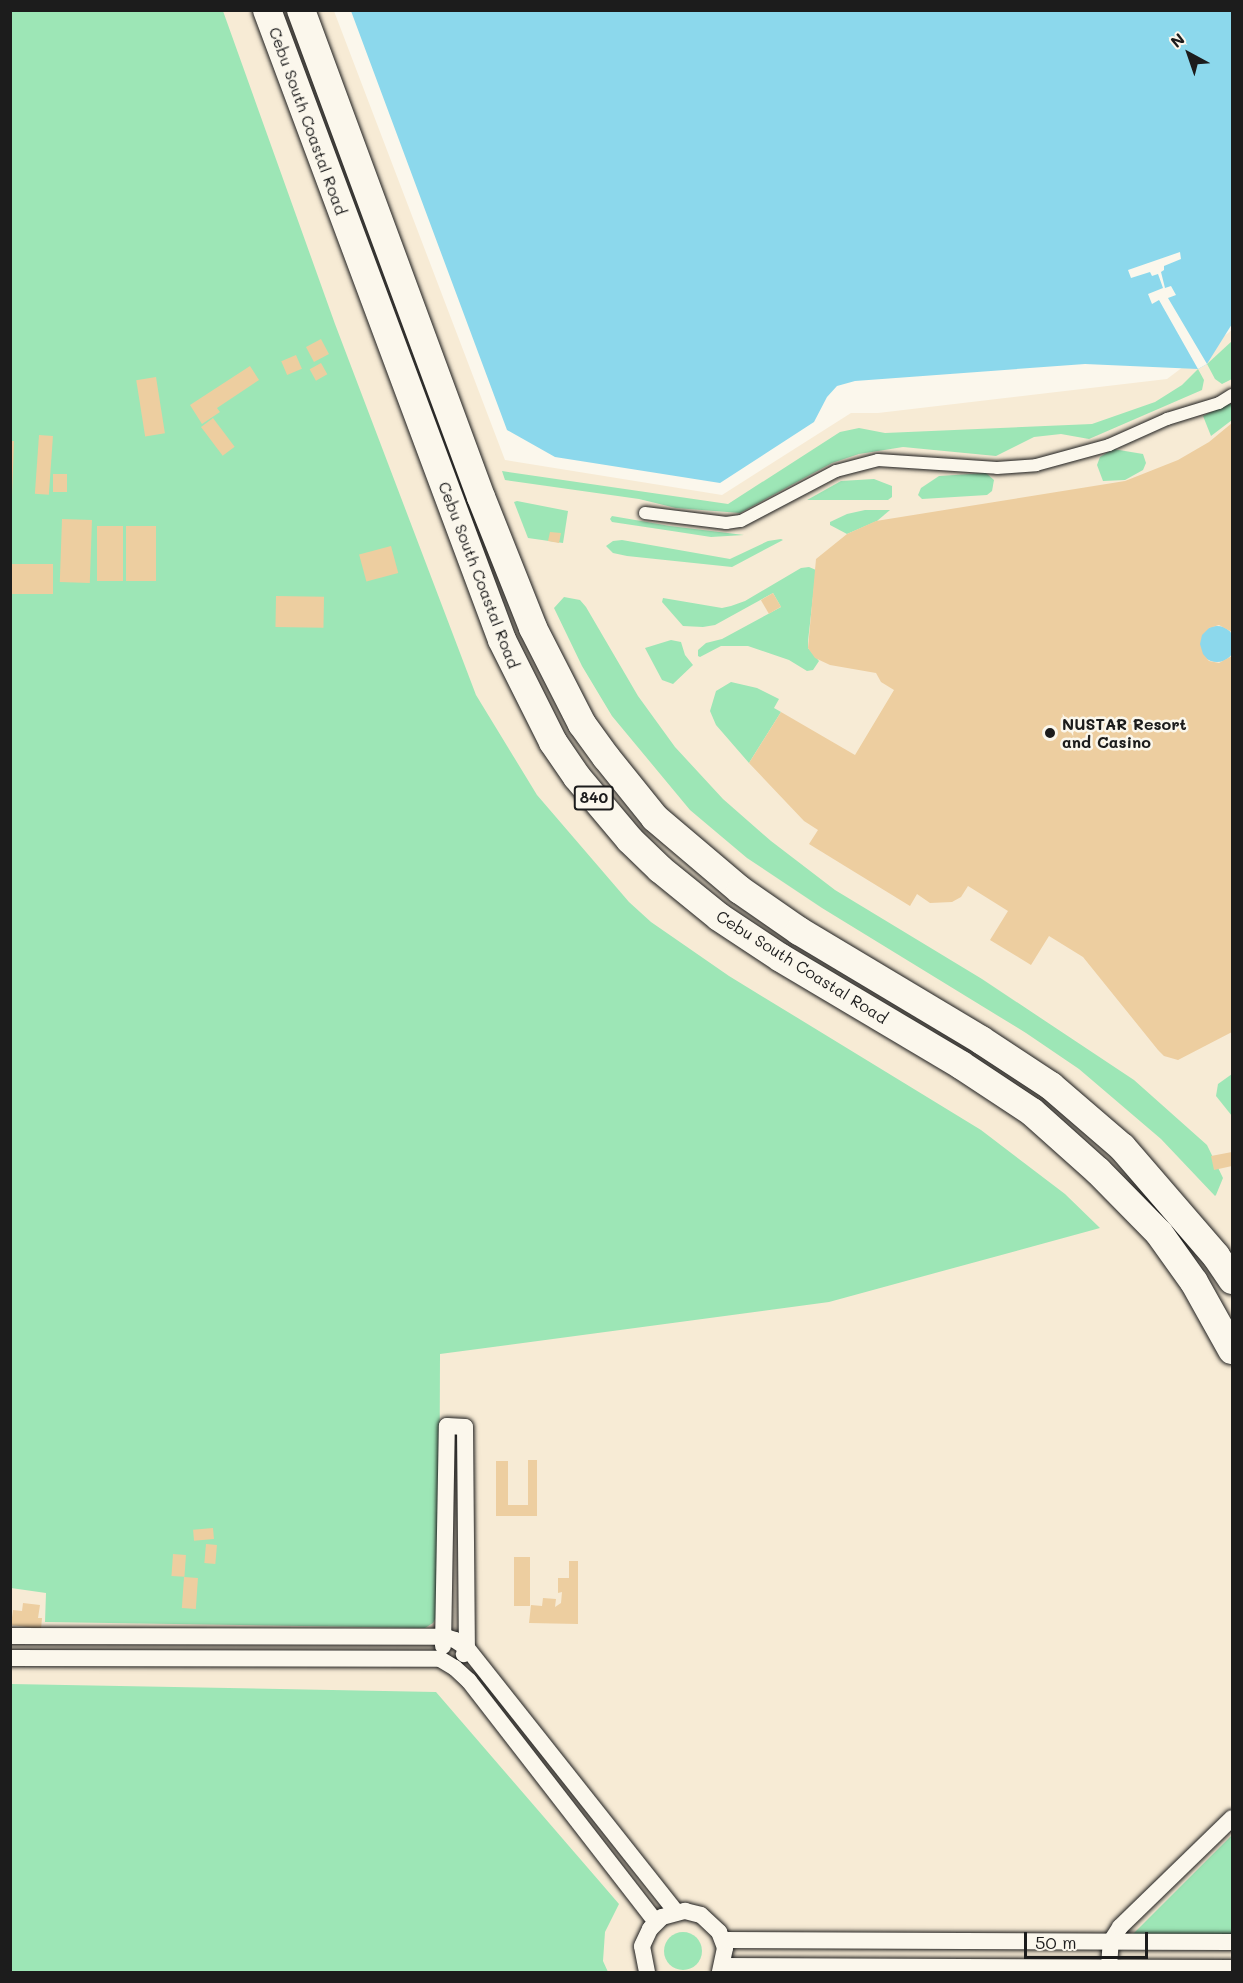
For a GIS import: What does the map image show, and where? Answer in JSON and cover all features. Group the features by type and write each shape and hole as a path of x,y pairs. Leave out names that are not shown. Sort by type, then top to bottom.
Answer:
{"highway":[{"name":"Cebu South Coastal Road","path":"267,10 502,640 553,742 577,777 630,840 660,869 718,917 781,958 961,1065 1040,1119 1098,1171 1159,1233 1194,1282 1233,1350"},
{"name":"Cebu South Coastal Road","path":"301,10 481,497 533,628 582,724 606,757 655,818 740,890 799,932 981,1040 1051,1086 1122,1147 1216,1256 1233,1280"}],"street":[{"path":"645,513 726,523 741,521 836,471 878,460 997,468 1036,465 1109,445 1167,419 1219,403 1233,395"},
{"path":"440,1659 446,1637 447,1426 465,1427 467,1648 455,1668"},
{"path":"10,1636 446,1637 455,1640 467,1648 676,1912"},
{"path":"10,1658 440,1659 455,1668 469,1681 656,1922"},
{"path":"1109,1967 1111,1941 1130,1916 1233,1818"},
{"path":"647,1972 642,1946 650,1929 656,1922 676,1912 701,1915 715,1925 723,1940 721,1969 1043,1971 1109,1967 1233,1968"},
{"path":"723,1940 1233,1942"},
{"path":"1039,1940 1043,1971"},
{"path":"1181,1941 1181,1969"}],"shaded area":[{"path":"11,11 334,11 505,460 722,495 851,413 878,413 1167,379 1232,330 1232,1972 11,1972"}],"green space":[{"path":"11,11 223,11 335,324 476,695 537,795 629,902 651,922 729,976 981,1130 1065,1194 1100,1228 829,1302 440,1354 439,1612 433,1623 425,1628 45,1622 46,1593 11,1588"},
{"path":"1232,341 1232,379 1222,384 1215,379 1207,364"},
{"path":"1198,369 1204,380 1202,390 1089,439 1061,434 1034,437 996,456 903,447 859,454 832,463 740,513 676,508 639,499 505,480 502,471 728,504 840,432 859,428 885,433 1092,424 1155,402 1182,385"},
{"path":"1227,404 1232,404 1232,420 1211,436 1203,416"},
{"path":"1113,449 1143,454 1146,463 1143,470 1125,480 1103,481 1097,465 1100,457"},
{"path":"986,473 994,480 992,491 987,495 922,499 918,495 921,488 939,476"},
{"path":"874,479 892,486 892,497 888,500 807,500 841,481"},
{"path":"514,502 568,511 563,543 528,538"},
{"path":"865,510 890,510 877,521 847,534 830,525 830,522 847,514"},
{"path":"612,516 744,535 711,537 612,522 610,519"},
{"path":"622,540 730,559 768,541 783,540 732,567 627,556 613,553 606,546 613,541"},
{"path":"809,567 816,570 808,641 808,648 819,661 813,670 807,671 789,660 748,646 721,646 698,656 698,650 706,643 722,639 781,607 773,593 715,625 703,627 683,626 662,602 663,598 722,608 731,606 745,601 801,568"},
{"path":"564,597 580,600 586,607 638,696 675,747 723,799 771,841 835,890 982,979 1134,1080 1207,1145 1223,1178 1216,1195 1161,1139 1079,1069 1026,1033 822,908 747,858 690,810 612,716 582,666 554,608"},
{"path":"671,640 681,642 685,655 693,665 673,684 662,680 645,648"},
{"path":"731,682 757,688 779,699 774,708 781,712 749,763 716,725 710,711 716,691"},
{"path":"1232,1074 1232,1116 1216,1096 1218,1084"},
{"path":"11,1684 436,1692 619,1904 605,1932 603,1961 608,1972 11,1972"},
{"path":"1232,1835 1232,1934 1133,1934"},
{"path":"683,1932 697,1937 702,1951 697,1965 683,1970 669,1965 664,1951 669,1937"}],"water":[{"path":"351,11 1232,11 1232,324 1207,364 1198,369 1085,364 855,381 837,386 827,397 814,422 720,483 555,457 507,430"},
{"path":"1217,626 1230,631 1235,644 1230,657 1217,662 1204,657 1199,644 1204,631"}],"pier":[{"path":"1180,252 1181,259 1164,266 1161,272 1165,288 1171,286 1176,295 1168,298 1207,364 1198,369 1159,300 1152,304 1148,294 1163,288 1158,274 1152,276 1150,272 1131,278 1128,270"}],"building":[{"path":"321,339 329,354 314,362 306,347"},
{"path":"296,355 302,369 287,375 281,361"},
{"path":"321,363 327,374 316,381 310,369"},
{"path":"250,366 259,380 217,408 220,412 202,424 190,405"},
{"path":"156,377 165,433 145,436 136,380"},
{"path":"213,418 235,447 223,456 201,427"},
{"name":"NUSTAR Resort and Casino","path":"1232,423 1232,632 1219,625 1209,628 1202,635 1200,644 1203,654 1209,661 1219,663 1232,656 1232,1032 1178,1060 1164,1056 1158,1050 1083,957 1049,936 1031,965 990,940 1008,911 968,886 961,897 952,902 930,903 917,894 910,906 809,844 818,830 804,821 749,763 781,712 855,755 894,690 881,682 876,673 830,665 815,658 808,648 816,559 847,534 876,521 1125,481 1178,460 1209,442"},
{"path":"39,435 53,436 49,495 35,494"},
{"path":"10,441 14,441 12,496 10,496"},
{"path":"53,474 67,474 67,492 53,492"},
{"path":"62,519 92,520 90,583 60,582"},
{"path":"97,526 123,526 123,581 97,581"},
{"path":"126,526 156,526 156,581 126,581"},
{"path":"550,532 561,533 559,543 548,541"},
{"path":"391,546 398,573 366,582 359,555"},
{"path":"10,564 53,564 53,594 10,594"},
{"path":"773,593 781,607 769,614 761,600"},
{"path":"276,596 324,597 323,628 275,627"},
{"path":"1232,1152 1232,1166 1214,1170 1211,1156"},
{"path":"528,1460 537,1460 537,1516 496,1516 496,1461 508,1461 508,1505 528,1505"},
{"path":"213,1528 214,1539 194,1541 193,1530"},
{"path":"206,1544 217,1545 215,1564 204,1563"},
{"path":"173,1554 186,1555 184,1577 171,1576"},
{"path":"514,1557 530,1557 530,1606 514,1606"},
{"path":"569,1561 578,1561 578,1624 529,1623 531,1605 542,1606 543,1598 556,1599 555,1607 561,1603 562,1592 558,1593 558,1578 569,1578"},
{"path":"184,1577 198,1578 196,1609 182,1608"},
{"path":"23,1603 40,1605 38,1618 42,1618 41,1629 11,1625 13,1610 22,1611"}],"place":[{"name":"NUSTAR Resort and Casino","path":"1050,733"}]}
